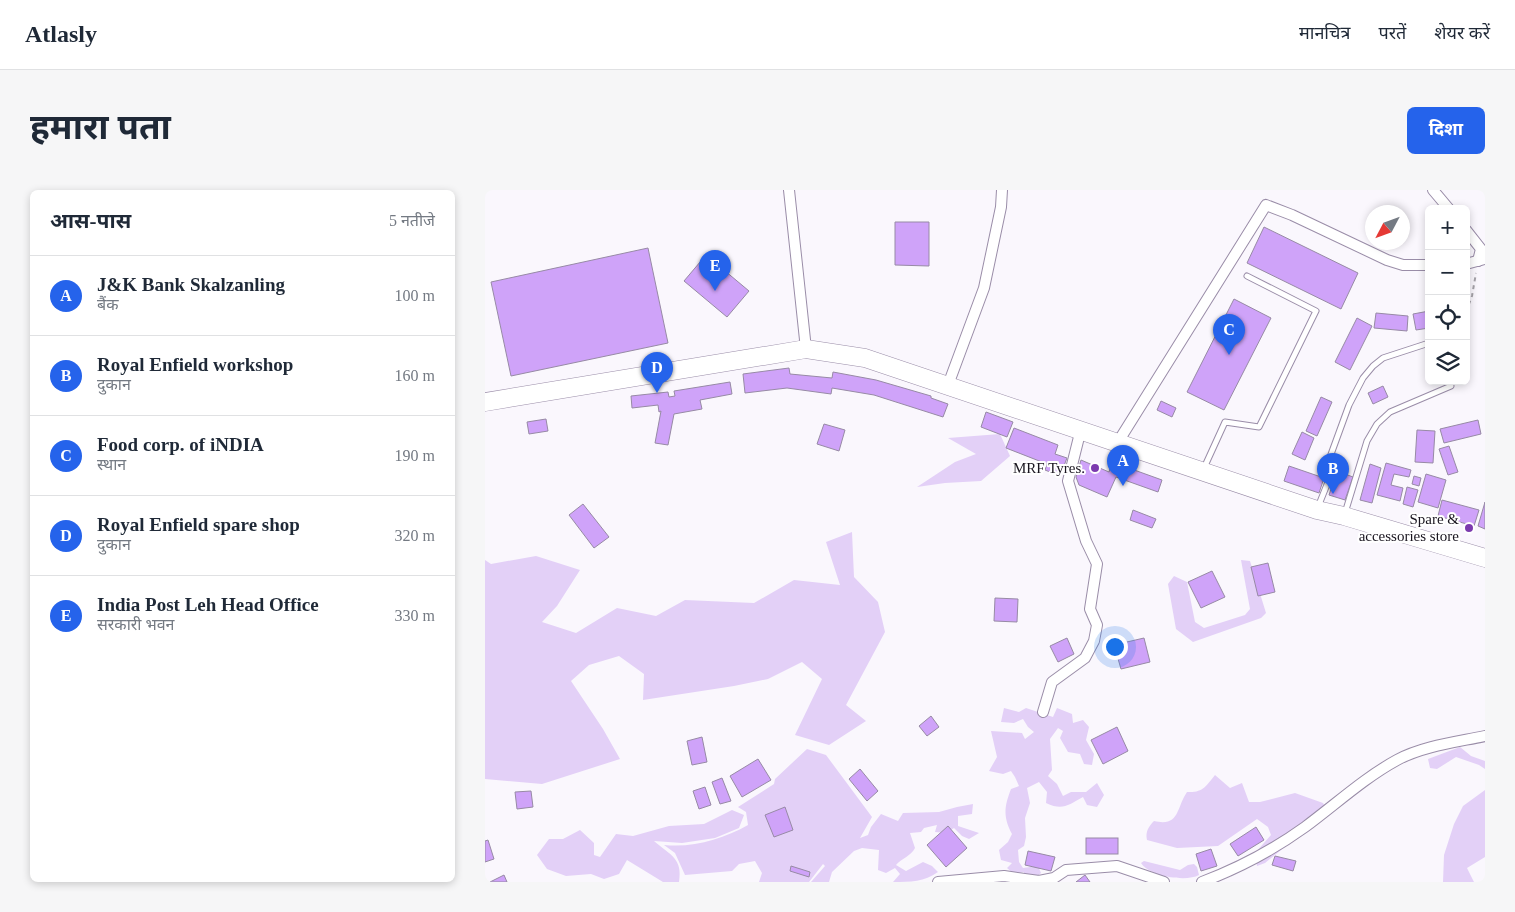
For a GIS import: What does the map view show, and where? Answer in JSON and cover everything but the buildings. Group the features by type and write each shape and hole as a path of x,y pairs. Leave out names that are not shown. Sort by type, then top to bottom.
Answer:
{"highway":[{"path":"485,402 805,349 865,358 948,384 1317,510 1344,516 1485,558"}],"street":[{"path":"789,190 805,349"},
{"path":"948,384 984,288 1001,207 1002,190"},
{"path":"1433,190 1446,205"},
{"path":"1118,442 1266,205 1292,215 1387,260 1403,265 1425,265"},
{"path":"1470,235 1481,249 1481,260"},
{"path":"1043,712 1051,682 1085,658 1094,642 1097,626 1090,609 1097,564 1086,541 1067,481 1081,430"},
{"path":"1202,882 1236,869 1271,850 1366,780 1398,759 1431,748 1485,736"},
{"path":"937,882 1004,876 1039,881 1054,878 1066,870 1117,866 1164,882"}],"lane":[{"path":"1203,471 1225,422 1259,427 1316,311 1247,276"},
{"path":"1317,510 1330,477 1330,457 1349,405 1363,378 1383,358 1425,344"},
{"path":"1344,516 1367,441 1377,424 1390,412 1451,385"}],"path":[{"path":"1470,301 1481,260"}],"shaded area":[{"path":"1000,434 1010,456 981,481 917,487 955,462 976,454 948,438"},
{"path":"852,532 854,577 878,602 885,632 846,705 866,721 829,745 795,735 822,679 802,662 768,679 643,700 644,674 619,656 589,665 571,681 603,729 620,759 542,784 485,779 485,560 491,564 536,556 580,570 557,606 542,622 576,633 617,608 656,616 685,600 754,603 794,580 840,585 826,542"},
{"path":"1241,560 1250,561 1266,613 1261,618 1193,642 1176,629 1168,584 1174,576 1187,582 1195,622 1204,628 1245,615 1250,609"},
{"path":"1004,708 1019,712 1026,708 1053,717 1057,708 1072,714 1073,723 1083,720 1089,727 1086,740 1094,754 1092,765 1084,764 1080,754 1068,752 1060,738 1063,731 1058,728 1050,739 1052,770 1048,776 1057,784 1063,796 1071,792 1086,792 1097,783 1104,795 1097,807 1087,805 1083,797 1069,805 1057,807 1046,803 1047,792 1039,782 1027,788 1030,803 1025,818 1026,837 1024,846 1018,850 1019,862 1023,868 1038,866 1041,873 1036,877 1024,876 1024,872 1014,874 1007,868 1012,863 1001,860 999,850 1008,842 1012,834 1005,812 1011,789 1019,786 1011,771 1003,774 989,771 997,757 991,731 1022,733 1025,739 1034,732 1023,719 1014,723 1001,722"},
{"path":"1460,747 1471,756 1485,761 1485,769 1456,757 1437,769 1430,768 1428,759"},
{"path":"807,749 826,755 872,817 860,838 868,835 871,827 881,814 898,821 903,813 939,812 973,804 972,814 958,816 958,826 979,833 969,839 962,836 954,828 946,833 935,832 937,825 924,828 921,832 910,833 915,848 896,865 906,871 923,862 932,866 938,872 928,878 917,881 893,882 900,874 895,868 886,873 878,870 879,850 862,848 854,851 832,872 829,882 811,882 825,866 823,864 809,882 759,882 762,873 755,861 739,864 732,871 685,875 675,853 664,845 697,844 729,834 748,825 746,812 738,807 774,784 775,779"},
{"path":"1215,775 1230,788 1242,783 1249,802 1260,802 1295,793 1323,803 1328,812 1265,863 1257,866 1255,853 1271,835 1268,827 1257,819 1218,846 1177,848 1147,840 1148,829 1154,821 1162,822 1173,819 1187,792 1201,790"},
{"path":"1485,790 1485,857 1467,868 1474,882 1443,882 1444,855 1454,824 1463,806"},
{"path":"732,810 744,815 739,828 715,838 682,843 654,841 677,862 680,874 679,882 663,882 627,860 619,874 604,879 591,874 566,876 547,869 537,855 549,839 563,839 580,830 594,843 594,855 600,857 616,834 633,836 669,826 704,824"},
{"path":"1144,861 1180,870 1194,864 1199,875 1178,878 1160,875 1146,868 1141,863"}],"place":[{"name":"India Post Leh Head Office","path":"715,291"},
{"name":"Food corp. of iNDIA","path":"1229,355"},
{"name":"Royal Enfield spare shop","path":"657,393"},
{"name":"MRF Tyres.","path":"1095,468"},
{"name":"J&K Bank Skalzanling","path":"1123,486"},
{"name":"Royal Enfield workshop","path":"1333,494"},
{"name":"Spare & accessories store","path":"1469,528"}]}
